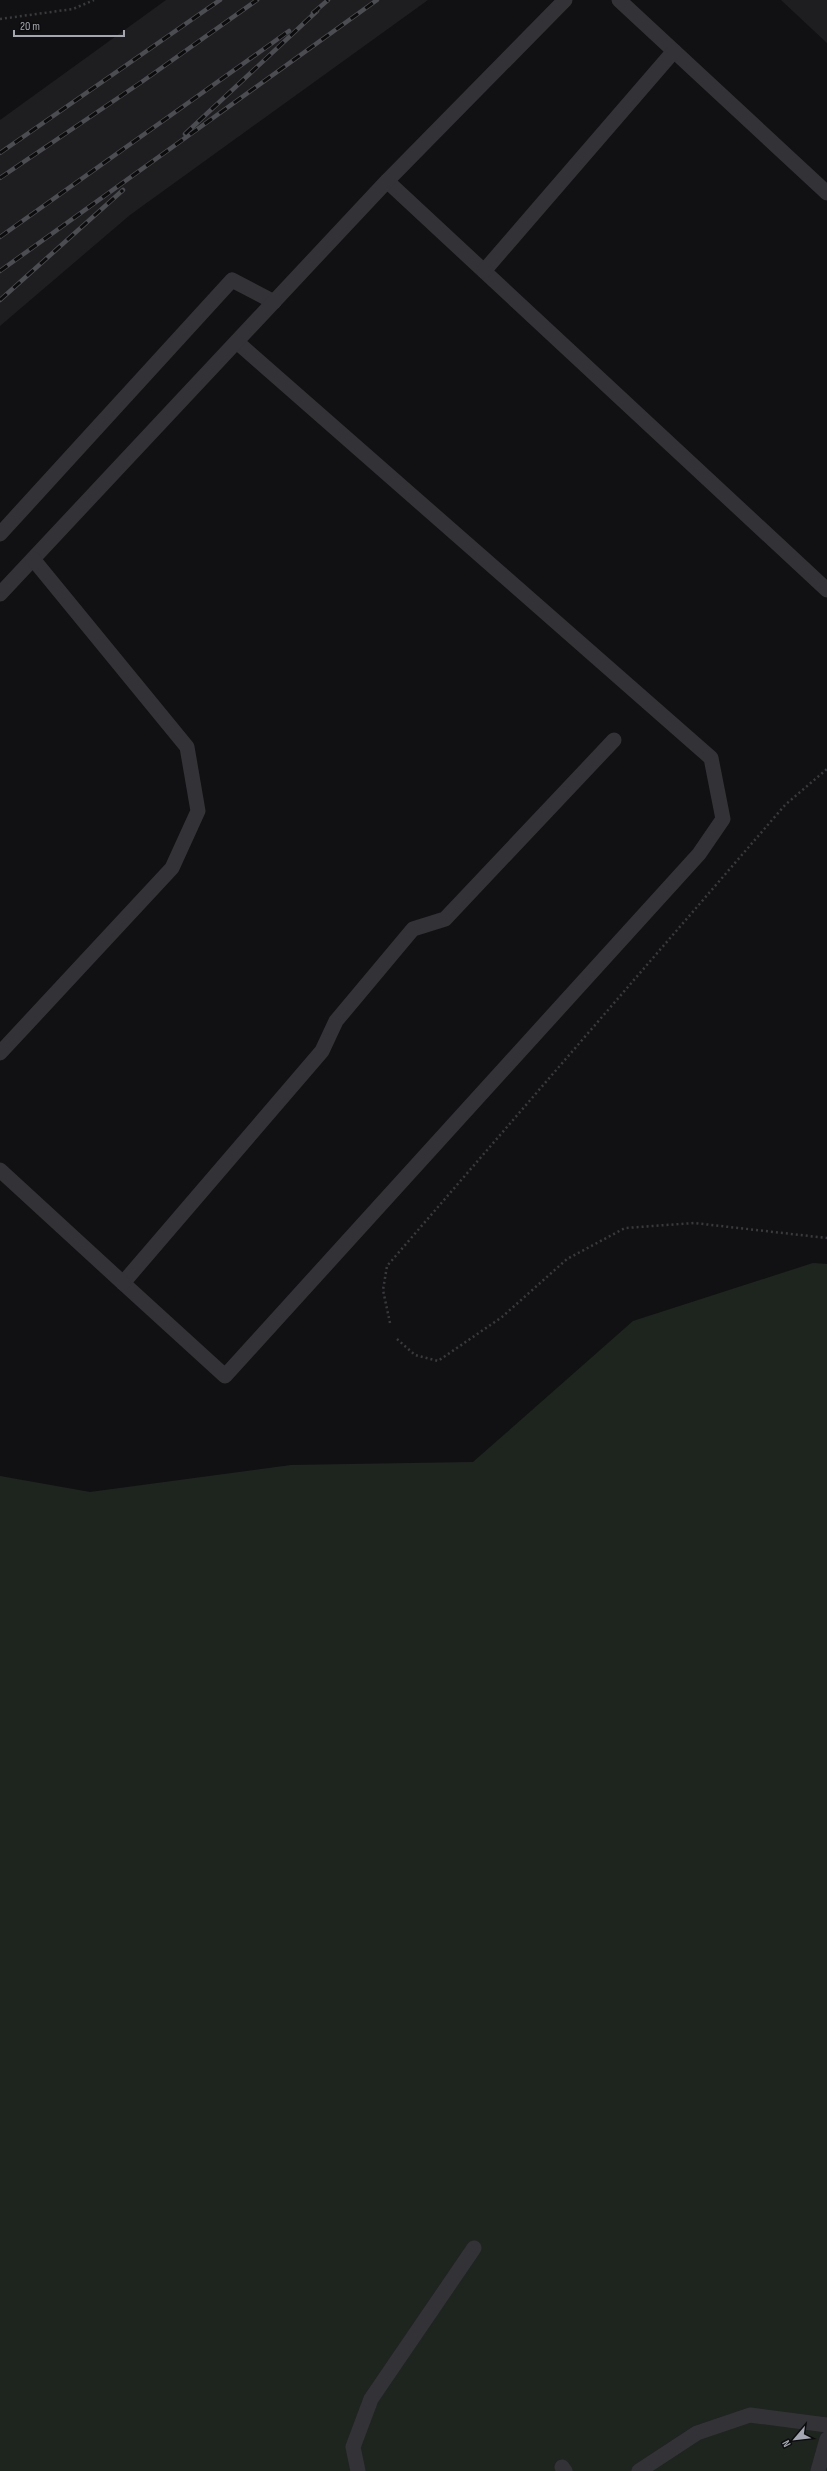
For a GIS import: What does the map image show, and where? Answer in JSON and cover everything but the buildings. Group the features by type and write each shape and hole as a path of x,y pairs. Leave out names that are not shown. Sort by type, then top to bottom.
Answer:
{"lane":[{"path":"0,594 387,181 565,0"},
{"path":"619,0 827,193"},
{"path":"484,271 674,51"},
{"path":"387,181 827,590"},
{"path":"0,534 232,280 274,302"},
{"path":"0,1170 225,1376 699,854 723,819 711,758 237,342"},
{"path":"0,1053 172,868 198,811 187,747 33,559"},
{"path":"123,1284 322,1051 336,1021 414,930 445,919 614,740"},
{"path":"358,2471 353,2447 371,2399 474,2248"},
{"path":"639,2471 697,2433 750,2415 827,2425"},
{"path":"818,2471 827,2439"}],"path":[{"path":"0,19 73,9 94,0"},
{"path":"390,1323 383,1290 387,1266 785,805 827,768"},
{"path":"397,1339 415,1355 438,1361 502,1317 567,1259 625,1228 694,1223 827,1238"}],"shaded area":[{"path":"166,0 428,0 130,215 0,326 0,120"},
{"path":"781,0 827,0 827,43"},
{"path":"813,1263 827,1264 827,2471 0,2471 0,1476 90,1492 291,1465 473,1462 633,1321"}],"railway":[{"path":"0,153 220,0"},
{"path":"0,178 143,81 257,0"},
{"path":"313,13 328,0"},
{"path":"0,271 377,0"},
{"path":"185,134 317,11"},
{"path":"0,237 289,31"},
{"path":"0,300 123,190"}]}
